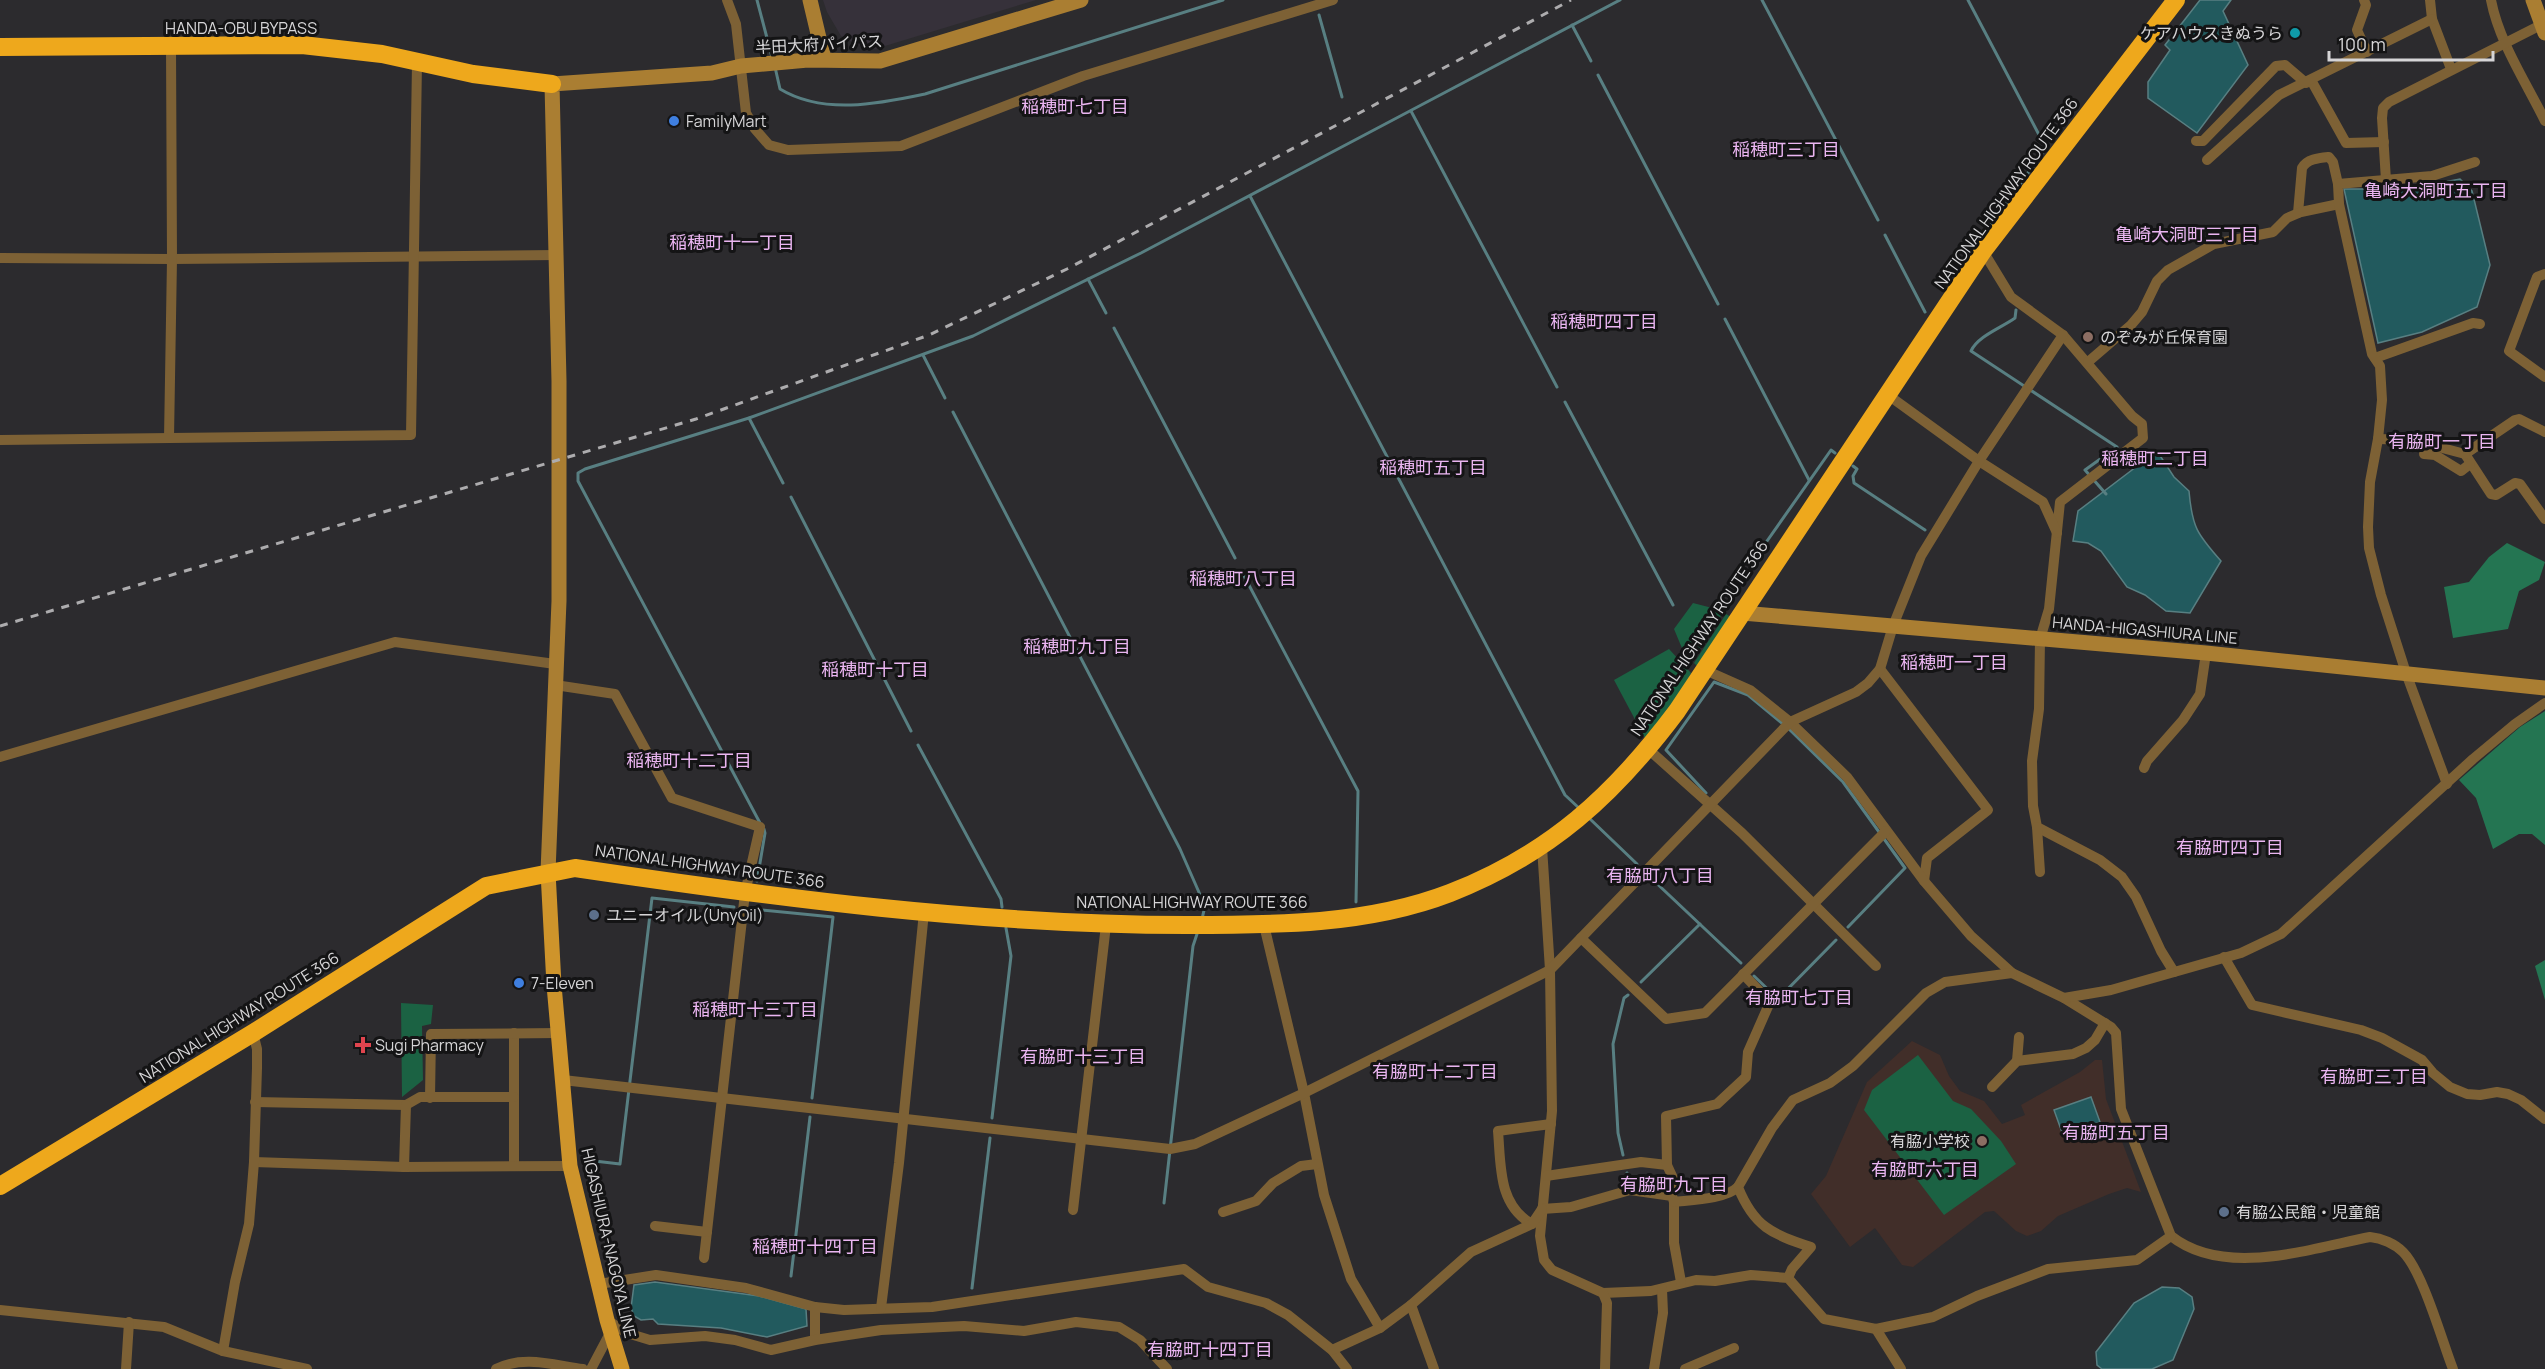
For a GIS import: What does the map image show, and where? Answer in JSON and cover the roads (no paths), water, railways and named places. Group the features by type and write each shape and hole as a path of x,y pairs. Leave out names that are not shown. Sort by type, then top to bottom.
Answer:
{"highway":[{"name":"NATIONAL HIGHWAY ROUTE 366","path":"0,1186 253,1033 486,886 548,872 575,868 745,893 924,912 1107,925 1264,925 1330,920 1423,902 1485,878 1542,847 1584,814 1648,749 1705,670 1983,251 2176,0"},
{"name":"HANDA-OBU BYPASS","path":"0,47 302,45 382,54 473,74 552,84"}],"main road":[{"name":"HIGASHIURA-NAGOYA LINE","path":"548,872 570,1166 609,1327 622,1369"}],"street":[{"path":"727,0 736,24 743,66 746,113 755,129 769,145 788,150 901,146 1083,76 1333,0"},
{"path":"810,0 824,59"},
{"name":"半田大府パイパス","path":"552,84 712,73 743,66 808,60 880,61 1082,0"},
{"path":"2364,0 2366,5 2357,30 2367,52"},
{"path":"2430,0 2432,19 2451,69"},
{"path":"2491,0 2505,42 2545,121"},
{"path":"2386,180 2383,108 2389,102 2505,42 2543,29 2533,0"},
{"path":"2207,160 2270,101 2432,19"},
{"path":"169,438 172,259 171,47"},
{"path":"0,440 411,435 417,63"},
{"path":"2196,141 2203,141 2276,66 2285,64 2308,82 2346,143 2384,142"},
{"path":"548,872 559,589 557,255 552,84"},
{"path":"2298,213 2304,164 2329,157 2333,162 2338,184 2339,204 2372,354 2380,366 2382,400 2370,482 2369,548 2381,595 2406,673 2447,784"},
{"path":"2338,184 2432,176 2475,162"},
{"path":"2088,362 2132,325 2142,312 2157,281 2168,270 2214,244 2273,232 2287,219 2298,213 2339,204"},
{"path":"1983,251 2011,297 2063,335 2132,416 2142,424 2143,438 2060,502 2049,609 2040,639 2039,709 2032,760 2032,806 2037,827 2040,872"},
{"path":"0,258 172,259 557,255"},
{"path":"2545,274 2537,277 2509,351 2545,376"},
{"path":"2375,358 2473,323 2480,324"},
{"path":"562,1080 1170,1149 1195,1144 1304,1093 1550,970 1790,722 1856,692 1880,669 1893,627 1921,556 1979,460 2063,335"},
{"path":"1888,395 2043,502 2057,534"},
{"path":"2424,454 2435,455 2462,471 2468,459 2515,420 2519,419 2545,432"},
{"path":"2378,439 2412,440 2468,459 2491,494 2496,495 2515,483 2520,484 2545,519"},
{"name":"HANDA-HIGASHIURA LINE","path":"1742,613 2206,653 2545,688"},
{"path":"0,757 395,642 555,664"},
{"path":"2144,768 2147,761 2184,720 2200,694 2206,653"},
{"path":"1880,669 1988,810 1927,858 1924,881"},
{"path":"1705,670 1750,690 1790,722 1847,777 1924,881 1971,936 2013,973 2064,998 2105,1023 2116,1033 2121,1109 2171,1236 2197,1252 2231,1258 2263,1257 2370,1237 2379,1238 2403,1252 2416,1269 2453,1369"},
{"path":"555,685 615,694 672,798 760,827 745,893 704,1258"},
{"path":"2064,998 2111,990 2265,944 2281,934 2515,724 2545,703"},
{"path":"1648,749 1710,804 1876,966"},
{"path":"2037,827 2100,860 2122,877 2136,897 2161,951 2174,972"},
{"path":"1581,938 1666,1019 1705,1013 1886,831"},
{"path":"1542,847 1550,970 1551,1124 1540,1236 1547,1265 1552,1270 1603,1293 1662,1289 1681,1282 1715,1281 1750,1275 1788,1278 1824,1319 1876,1329 1947,1312 1977,1296 2048,1269 2137,1260 2171,1236"},
{"path":"881,1308 924,912"},
{"path":"1073,1210 1107,925"},
{"path":"1264,925 1304,1093 1324,1195 1351,1279 1360,1298 1380,1328"},
{"path":"2224,957 2252,1005 2361,1030 2382,1038 2422,1060 2450,1087 2466,1094 2480,1095 2497,1092 2508,1094 2521,1100 2545,1119"},
{"path":"1542,1209 1571,1207 1630,1190 1673,1199 1734,1191 1772,1128 1793,1100 1830,1083 1853,1065 1926,993 1945,982 2013,973"},
{"path":"1681,1282 1674,1243 1673,1178 1667,1165 1666,1116 1717,1104 1746,1077 1749,1052 1770,1002 1743,974"},
{"path":"1992,1087 2017,1061 2073,1054 2086,1048 2096,1040 2105,1023"},
{"path":"223,1352 235,1282 249,1224 254,1162 257,1048 253,1033"},
{"path":"514,1033 514,1166"},
{"path":"430,1098 431,1034 559,1033"},
{"path":"2017,1061 2019,1037"},
{"path":"255,1102 406,1105 420,1097 514,1097"},
{"path":"404,1167 406,1105"},
{"path":"1532,1224 1522,1218 1504,1192 1498,1131 1551,1124"},
{"path":"254,1162 404,1167 570,1166"},
{"path":"1546,1176 1641,1162 1667,1165"},
{"path":"1223,1212 1256,1201 1273,1183 1301,1166 1317,1164"},
{"path":"1738,1187 1753,1218 1771,1231 1811,1247 1792,1269 1788,1278"},
{"path":"1332,1350 1380,1328 1411,1305 1471,1252 1532,1224 1542,1209"},
{"path":"655,1226 707,1232"},
{"path":"599,1284 656,1275 756,1290 815,1307 844,1310 933,1307 1184,1269 1208,1287 1266,1303 1281,1311 1332,1350 1347,1369"},
{"path":"1654,1369 1662,1321 1662,1289"},
{"path":"1603,1293 1607,1303 1605,1369"},
{"path":"1411,1305 1434,1369"},
{"path":"815,1307 815,1340"},
{"path":"0,1310 164,1327 223,1352 307,1369"},
{"path":"126,1369 129,1322"},
{"path":"591,1369 609,1327 650,1340 705,1336 735,1340 771,1350 815,1340 881,1330 963,1326 1024,1331 1076,1322 1119,1327 1140,1340 1167,1369"},
{"path":"1876,1329 1901,1369"},
{"path":"1691,1368 1734,1348"},
{"path":"496,1369 507,1363 522,1360 583,1369"}],"water":[{"path":"2200,0 2231,0 2223,11 2248,65 2197,133 2148,98 2148,82 2170,50 2165,45"},
{"path":"2460,179 2472,191 2490,265 2477,307 2422,332 2378,343 2344,189 2406,189"},
{"path":"2157,451 2174,477 2189,491 2197,529 2221,561 2190,613 2166,611 2145,595 2127,587 2101,551 2088,543 2073,541 2078,511"},
{"path":"2091,1097 2100,1122 2063,1135 2054,1110"},
{"path":"655,1282 759,1296 806,1309 807,1326 767,1337 721,1328 658,1324 653,1319 641,1320 634,1316 631,1308 634,1285"},
{"path":"2162,1287 2179,1288 2192,1297 2194,1309 2173,1360 2152,1369 2102,1369 2097,1365 2096,1352 2134,1303"}],"waterway":[{"path":"757,0 772,57"},
{"path":"775,67 780,89 797,97 832,105 870,104 925,94 1223,0"},
{"path":"760,823 578,481 578,473 749,418 973,336 1141,253 1620,0"},
{"path":"1762,0 1878,220"},
{"path":"1968,0 2046,148 1991,224"},
{"path":"1319,15 1342,97"},
{"path":"1572,25 1591,61"},
{"path":"1598,75 1718,304"},
{"path":"1411,111 1557,387"},
{"path":"1250,196 1565,795 1580,809"},
{"path":"1885,235 1925,312"},
{"path":"1088,279 1106,313"},
{"path":"2016,310 2015,318 1984,337 1971,351 2117,447 2085,470 2106,494"},
{"path":"1725,319 1809,480"},
{"path":"1114,328 1235,558"},
{"path":"923,355 945,398"},
{"path":"1565,402 1673,605"},
{"path":"953,412 1180,849 1205,906 1202,919"},
{"path":"749,418 783,483"},
{"path":"1760,551 1831,450 1835,453"},
{"path":"1853,466 1857,469 1853,476 1854,483 1925,530"},
{"path":"791,497 911,731"},
{"path":"1242,572 1358,791 1356,902"},
{"path":"1706,793 1666,750 1714,682 1748,695 1783,724"},
{"path":"1788,728 1843,782 1905,868 1848,927"},
{"path":"918,745 1001,899 1002,907"},
{"path":"1589,818 1637,864"},
{"path":"757,881 764,829"},
{"path":"1651,878 1741,963"},
{"path":"586,1160 620,1164 652,898 734,907"},
{"path":"752,909 833,917 812,1098"},
{"path":"1641,982 1700,924"},
{"path":"992,1118 1011,956 1006,928"},
{"path":"1164,1203 1193,946 1198,931"},
{"path":"1754,976 1778,999 1836,940"},
{"path":"1623,1155 1618,1133 1613,1044 1624,998 1628,995"},
{"path":"791,1276 810,1117"},
{"path":"972,1288 990,1138"},
{"path":"1627,1173 1629,1184"}],"railway":[{"path":"0,626 696,419 929,335 1067,269 1571,0"}],"place":[{"name":"ケアハウスきぬうら","path":"2295,33"},
{"name":"FamilyMart","path":"674,121"},
{"name":"のぞみが丘保育園","path":"2088,337"},
{"name":"ユニーオイル(UnyOil)","path":"594,915"},
{"name":"7-Eleven","path":"519,983"},
{"name":"Sugi Pharmacy","path":"363,1045"},
{"name":"有脇小学校","path":"1982,1141"},
{"name":"有脇公民館・児童館","path":"2224,1212"}],"district":[{"name":"稲穂町七丁目","path":"1075,106"},
{"name":"稲穂町三丁目","path":"1786,149"},
{"name":"亀崎大洞町五丁目","path":"2436,190"},
{"name":"亀崎大洞町三丁目","path":"2187,234"},
{"name":"稲穂町十一丁目","path":"732,242"},
{"name":"稲穂町四丁目","path":"1604,321"},
{"name":"有脇町一丁目","path":"2442,441"},
{"name":"稲穂町二丁目","path":"2155,458"},
{"name":"稲穂町五丁目","path":"1433,467"},
{"name":"稲穂町八丁目","path":"1243,578"},
{"name":"稲穂町九丁目","path":"1077,646"},
{"name":"稲穂町一丁目","path":"1954,662"},
{"name":"稲穂町十丁目","path":"875,669"},
{"name":"稲穂町十二丁目","path":"689,760"},
{"name":"有脇町四丁目","path":"2230,847"},
{"name":"有脇町八丁目","path":"1660,875"},
{"name":"有脇町七丁目","path":"1799,997"},
{"name":"稲穂町十三丁目","path":"755,1009"},
{"name":"有脇町十三丁目","path":"1083,1056"},
{"name":"有脇町十二丁目","path":"1435,1071"},
{"name":"有脇町三丁目","path":"2374,1076"},
{"name":"有脇町五丁目","path":"2116,1132"},
{"name":"有脇町六丁目","path":"1925,1169"},
{"name":"有脇町九丁目","path":"1674,1184"},
{"name":"稲穂町十四丁目","path":"815,1246"},
{"name":"有脇町十四丁目","path":"1210,1349"}]}
